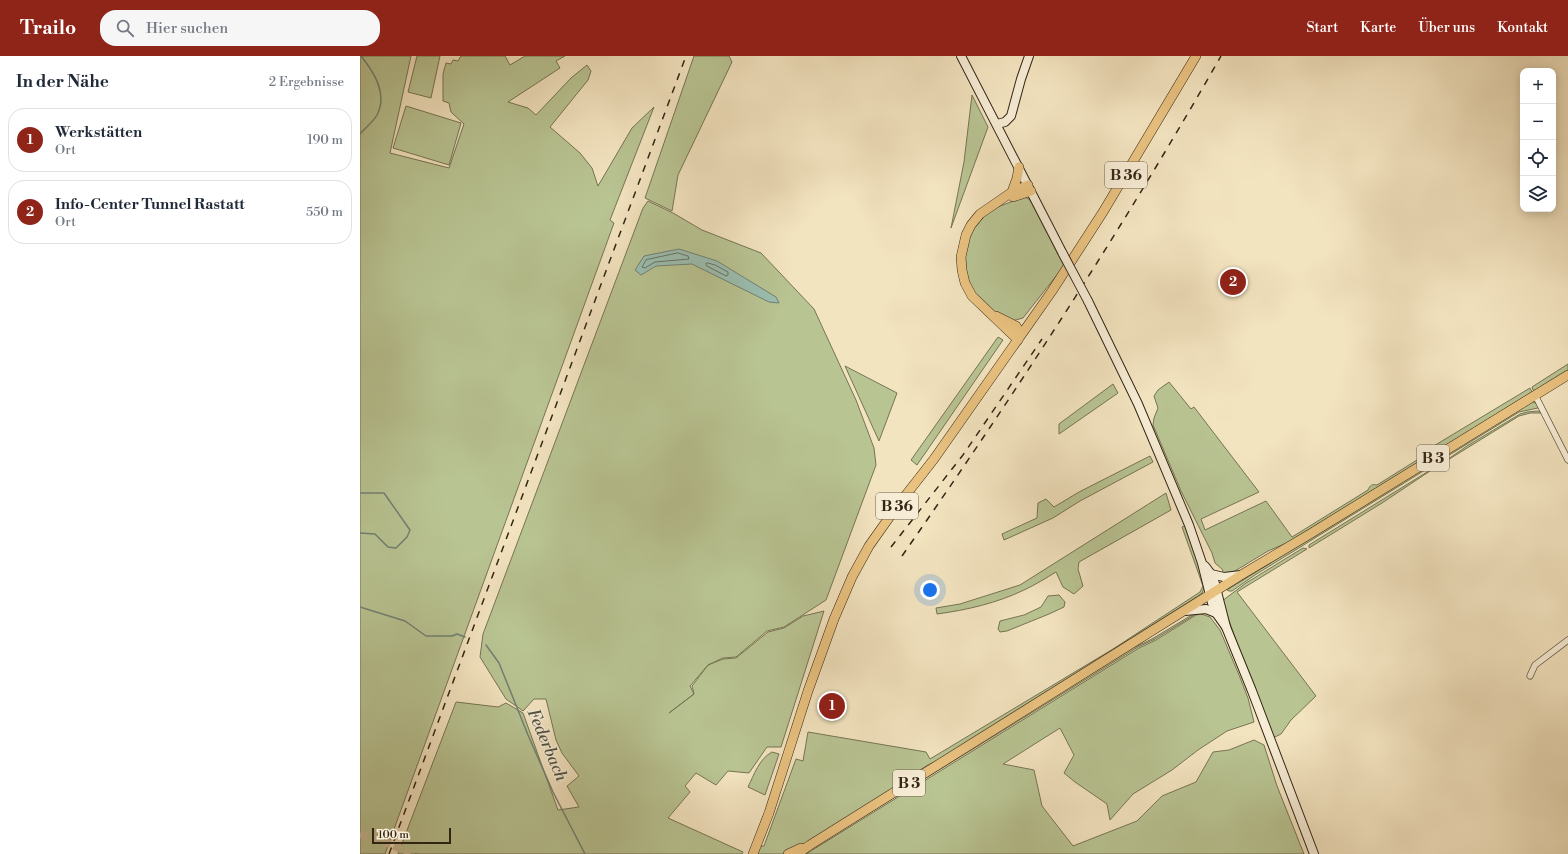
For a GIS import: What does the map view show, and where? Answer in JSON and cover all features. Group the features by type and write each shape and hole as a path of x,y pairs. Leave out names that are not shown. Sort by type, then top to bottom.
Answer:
{"main road":[{"name":"B 36","path":"753,854 769,812 808,691 834,619 852,578 869,546 898,505 934,459 1033,317 1103,212 1196,56"},
{"path":"1012,192 1019,168"},
{"path":"1019,337 972,296 965,283 961,257 962,246 971,225 980,214 1012,192 1030,188"},
{"path":"1002,200 1030,188"},
{"path":"991,314 1016,326 1019,337"},
{"path":"1010,322 1022,321 1033,317"},
{"name":"B 3","path":"798,854 810,845 1241,575 1316,531 1568,375"},
{"name":"B 36","path":"749,854 762,830"},
{"name":"B 3","path":"788,854 810,845"}],"street":[{"path":"961,56 1088,301 1138,404 1188,524 1213,593 1314,854"},
{"path":"997,124 1012,111 1029,56"},
{"path":"1535,395 1568,460"},
{"path":"1202,563 1211,574 1216,613 1226,627"},
{"path":"1211,574 1224,577 1241,575"},
{"path":"1185,611 1206,609 1216,613"},
{"path":"1530,676 1535,665 1568,640"}],"green space":[{"path":"360,56 411,56 390,153 449,168 464,124 451,112 449,103 443,101 443,74 446,63 451,64 453,60 458,61 461,56 505,56 510,65 525,56 565,56 556,61 560,68 508,102 528,108 536,115 571,78 587,65 591,71 588,80 550,127 580,153 592,168 598,186 632,128 654,107 610,220 614,223 385,854 360,854"},
{"path":"417,56 440,56 431,98 408,92"},
{"path":"694,56 729,56 732,62 678,175 672,211 645,198"},
{"path":"972,95 988,127 951,228 964,162"},
{"path":"406,106 461,123 449,165 393,148"},
{"path":"1024,197 1031,201 1064,266 1023,318 1012,321 999,316 975,296 964,268 966,245 975,225 989,212"},
{"path":"648,201 673,213 702,230 761,253 814,309 856,400 874,448 876,465 826,600 784,627 767,631 736,657 723,658 708,665 723,659 736,658 768,632 784,628 803,616 824,611 781,747 767,747 749,773 728,771 716,785 696,773 685,786 690,792 668,818 743,852 742,854 398,854 456,702 498,707 506,703 523,713 558,810 579,807 567,786 579,776 562,753 556,740 546,699 534,699 523,711 506,699 480,657 483,634 643,208","holes":["708,665 692,686 694,694 690,686"]},
{"path":"998,337 1003,340 917,465 911,460"},
{"path":"1568,364 1568,371 1535,391 1533,390 1532,387"},
{"path":"845,366 897,393 879,441"},
{"path":"1169,382 1191,409 1194,407 1259,492 1201,519 1205,530 1266,501 1292,537 1368,490 1371,485 1377,485 1417,460 1427,450 1530,388 1532,392 1289,542 1268,551 1230,574 1222,575 1223,570 1215,563 1212,553 1181,491 1153,425 1158,408 1154,396 1158,390"},
{"path":"1113,384 1118,393 1059,434 1059,424"},
{"path":"1534,402 1539,406 1538,408 1519,412 1255,575 1232,591 1227,590 1529,403"},
{"path":"1538,411 1542,413 1530,413 1519,416 1438,466 1467,446 1520,414"},
{"path":"1150,456 1153,462 1080,501 1053,518 1004,540 1002,534 1037,518 1038,503 1046,499 1054,507 1079,492"},
{"path":"1432,469 1382,503 1309,548 1309,545"},
{"path":"1166,493 1171,510 1079,562 1078,569 1083,586 1074,594 1063,587 1056,572 1028,588 1003,599 971,608 937,614 936,608 960,604 1020,585"},
{"path":"1186,525 1205,586 1202,593 950,754 926,766 808,842 783,854 757,854 760,846 764,846 796,759 803,761 808,732 926,752 930,759 1113,649 1200,592 1203,586 1182,527"},
{"path":"1303,548 1307,549 1237,592 1316,696 1291,720 1281,734 1275,737 1270,735 1222,601 1246,583"},
{"path":"1059,595 1065,602 1064,607 1007,631 1000,632 998,629 1000,621 1024,615 1041,607 1048,596"},
{"path":"1199,612 1155,639 1138,647 803,854 800,854 1133,648"},
{"path":"1201,614 1210,617 1220,630 1248,698 1254,722 1227,731 1198,750 1172,770 1133,794 1110,820 1107,804 1064,773 1074,755 1060,728 1003,764 1034,770 1042,806 1073,846 1137,821 1162,796 1196,782 1213,752 1229,750 1254,740 1264,745 1277,786 1304,854 806,854 1139,648 1156,640 1196,615"},
{"path":"772,752 779,754 765,795 748,787 760,763"}],"water":[{"path":"679,249 717,261 776,297 779,303 769,302 692,264 656,266 641,275 635,270 644,256"}],"waterway":[{"path":"360,134 377,115 381,99 375,76 361,56"},
{"name":"Federbach","path":"360,493 384,493 410,530 407,537 396,548 388,547 375,534 360,533"},
{"name":"Federbach","path":"360,607 405,621 426,636 452,636 457,634 465,637"},
{"name":"Federbach","path":"486,645 499,663 553,792 585,854"}],"tunnel":[{"path":"360,834 391,844 410,854"}],"railway":[{"path":"389,854 686,56"},
{"path":"902,556 986,434 1067,310 1146,184 1221,56"},
{"path":"891,547 963,455 1042,339"}],"place":[{"name":"Info-Center Tunnel Rastatt","path":"1233,282"},
{"name":"Werkstätten","path":"832,706"}]}
